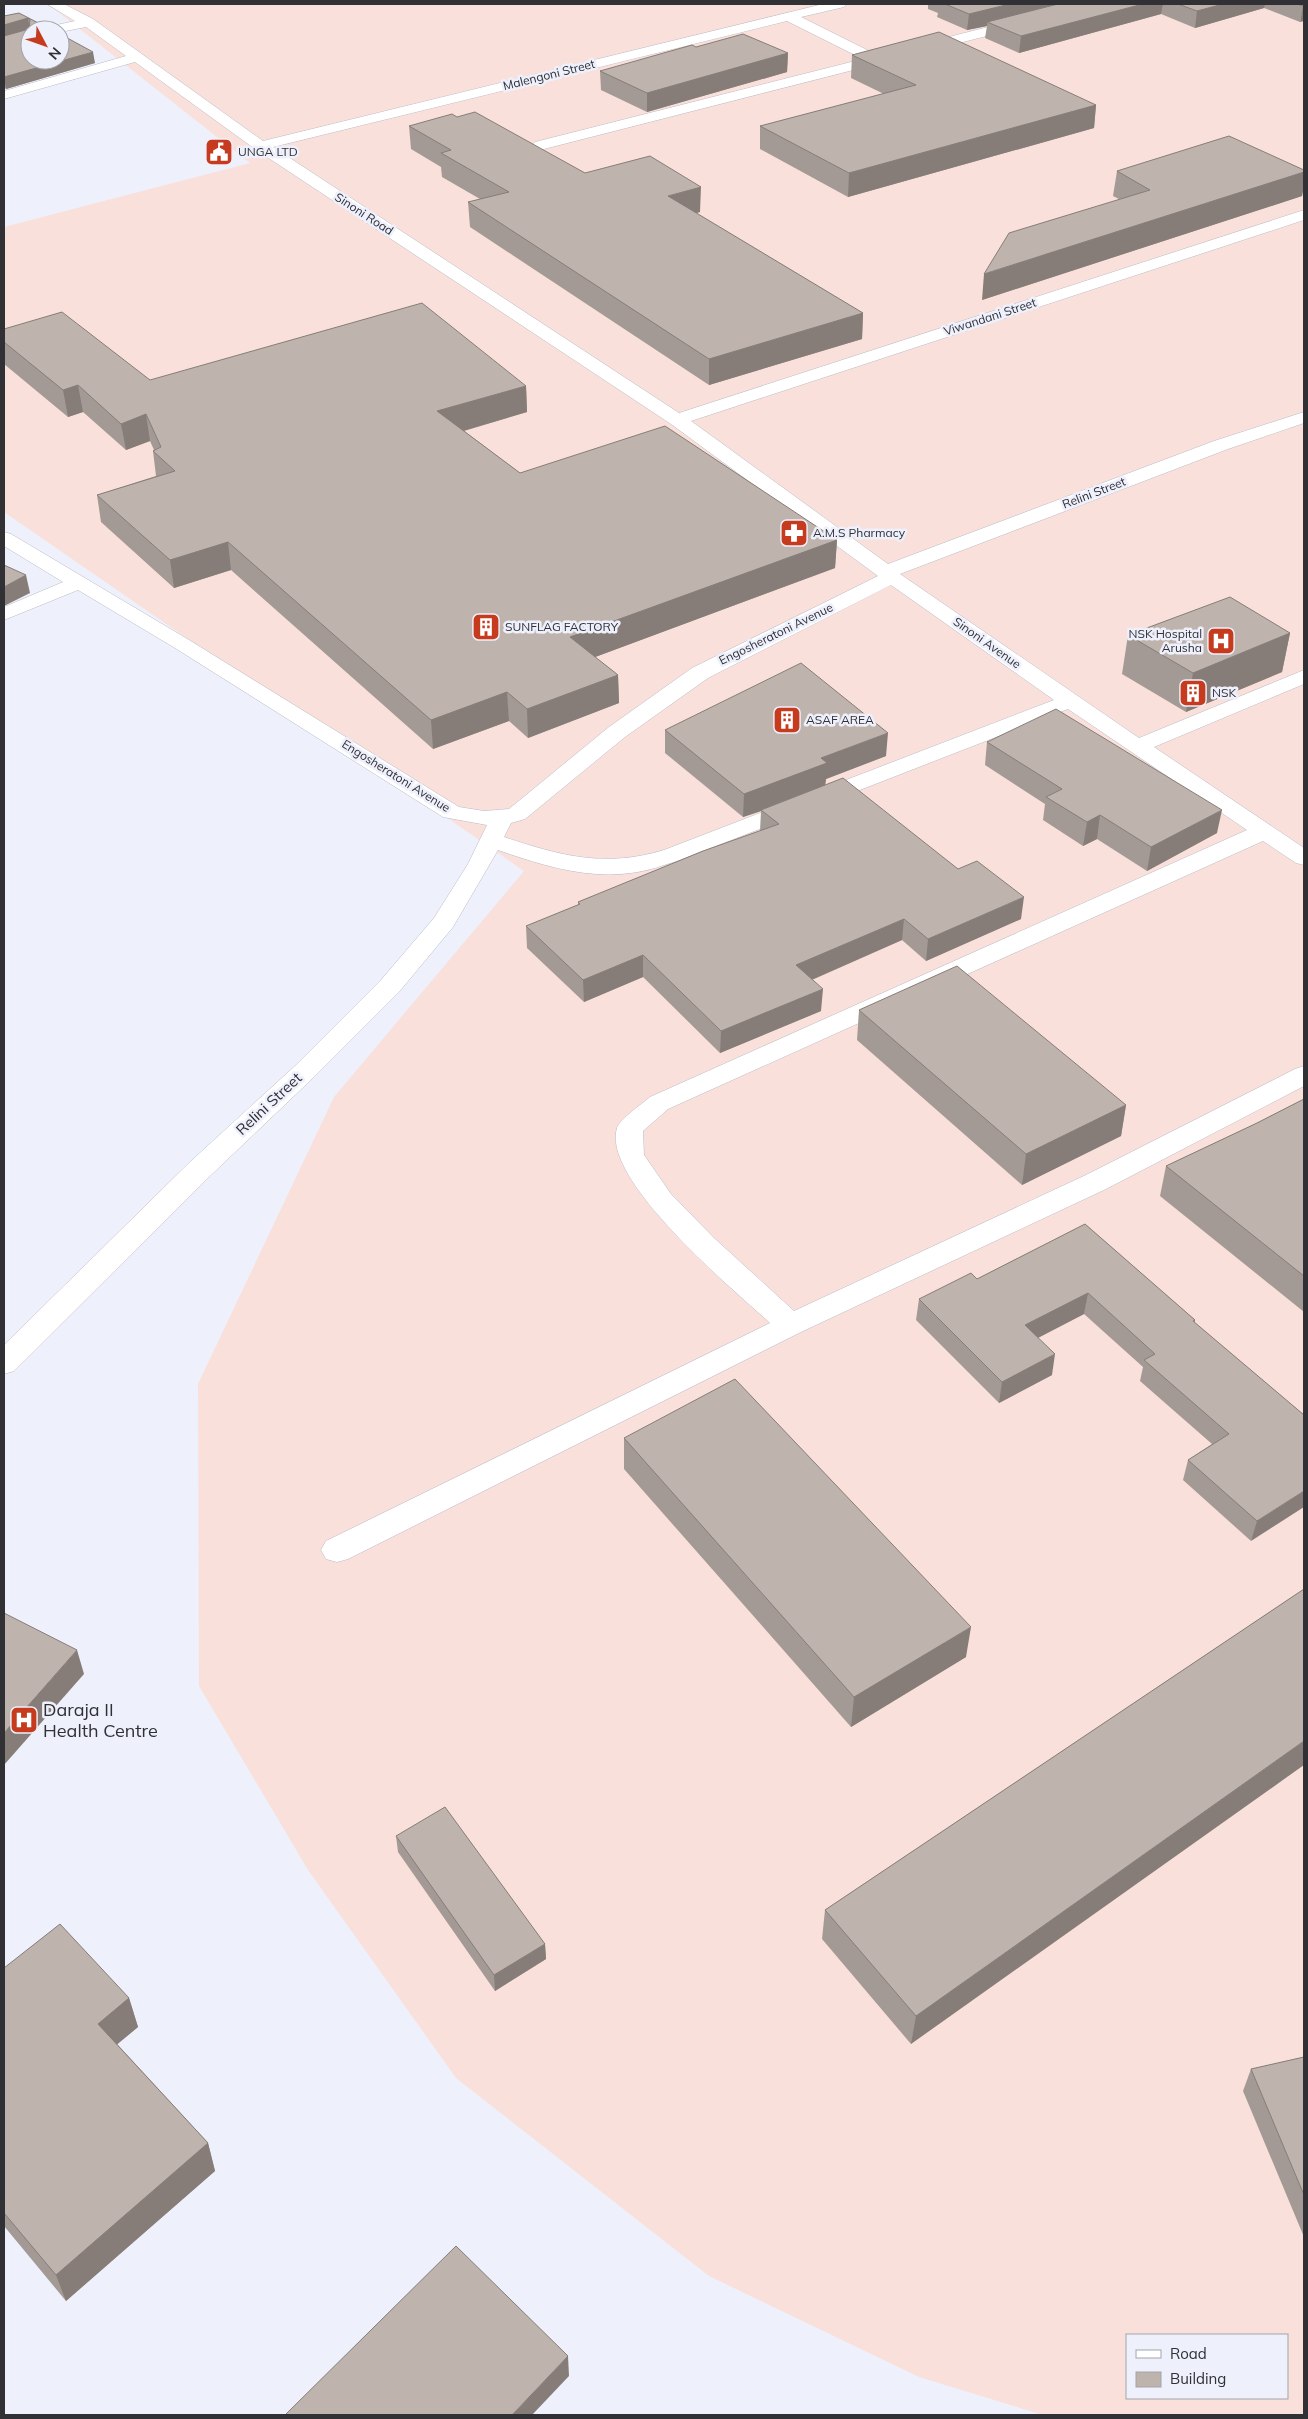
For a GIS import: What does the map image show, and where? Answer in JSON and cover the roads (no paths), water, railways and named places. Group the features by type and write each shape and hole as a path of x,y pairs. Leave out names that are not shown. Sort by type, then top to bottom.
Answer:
{"street":[{"name":"Sinoni Road","path":"54,4 88,22 260,146 677,420"},
{"name":"Malengoni Street","path":"260,146 839,4"},
{"path":"540,145 1095,4"},
{"path":"788,16 874,59"},
{"path":"70,26 88,22"},
{"path":"4,95 138,57"},
{"name":"Viwandani Street","path":"677,420 1304,215"},
{"name":"Relini Street","path":"889,574 1221,445 1304,418"},
{"name":"Sinoni Avenue","path":"677,420 889,574 1070,701 1304,858"},
{"name":"Engosheratoni Avenue","path":"4,538 80,582 451,812 473,818 496,829 617,732 700,673 889,574"},
{"path":"4,614 80,582"},
{"path":"1138,746 1304,676"},
{"path":"496,829 557,862 609,868 633,866 681,852 1070,701"},
{"name":"Relini Street","path":"4,1363 200,1169 305,1071 390,986 444,922 470,881 496,829"},
{"path":"792,1325 705,1245 660,1198 630,1153 630,1128 659,1103 1266,831"},
{"path":"337,1550 792,1325 1096,1182 1304,1075"}],"place":[{"name":"UNGA LTD","path":"219,152"},
{"name":"A.M.S Pharmacy","path":"794,533"},
{"name":"SUNFLAG FACTORY","path":"486,627"},
{"name":"NSK Hospital Arusha","path":"1221,641"},
{"name":"NSK","path":"1193,693"},
{"name":"ASAF AREA","path":"787,720"},
{"name":"Daraja II Health Centre","path":"24,1720"}]}
